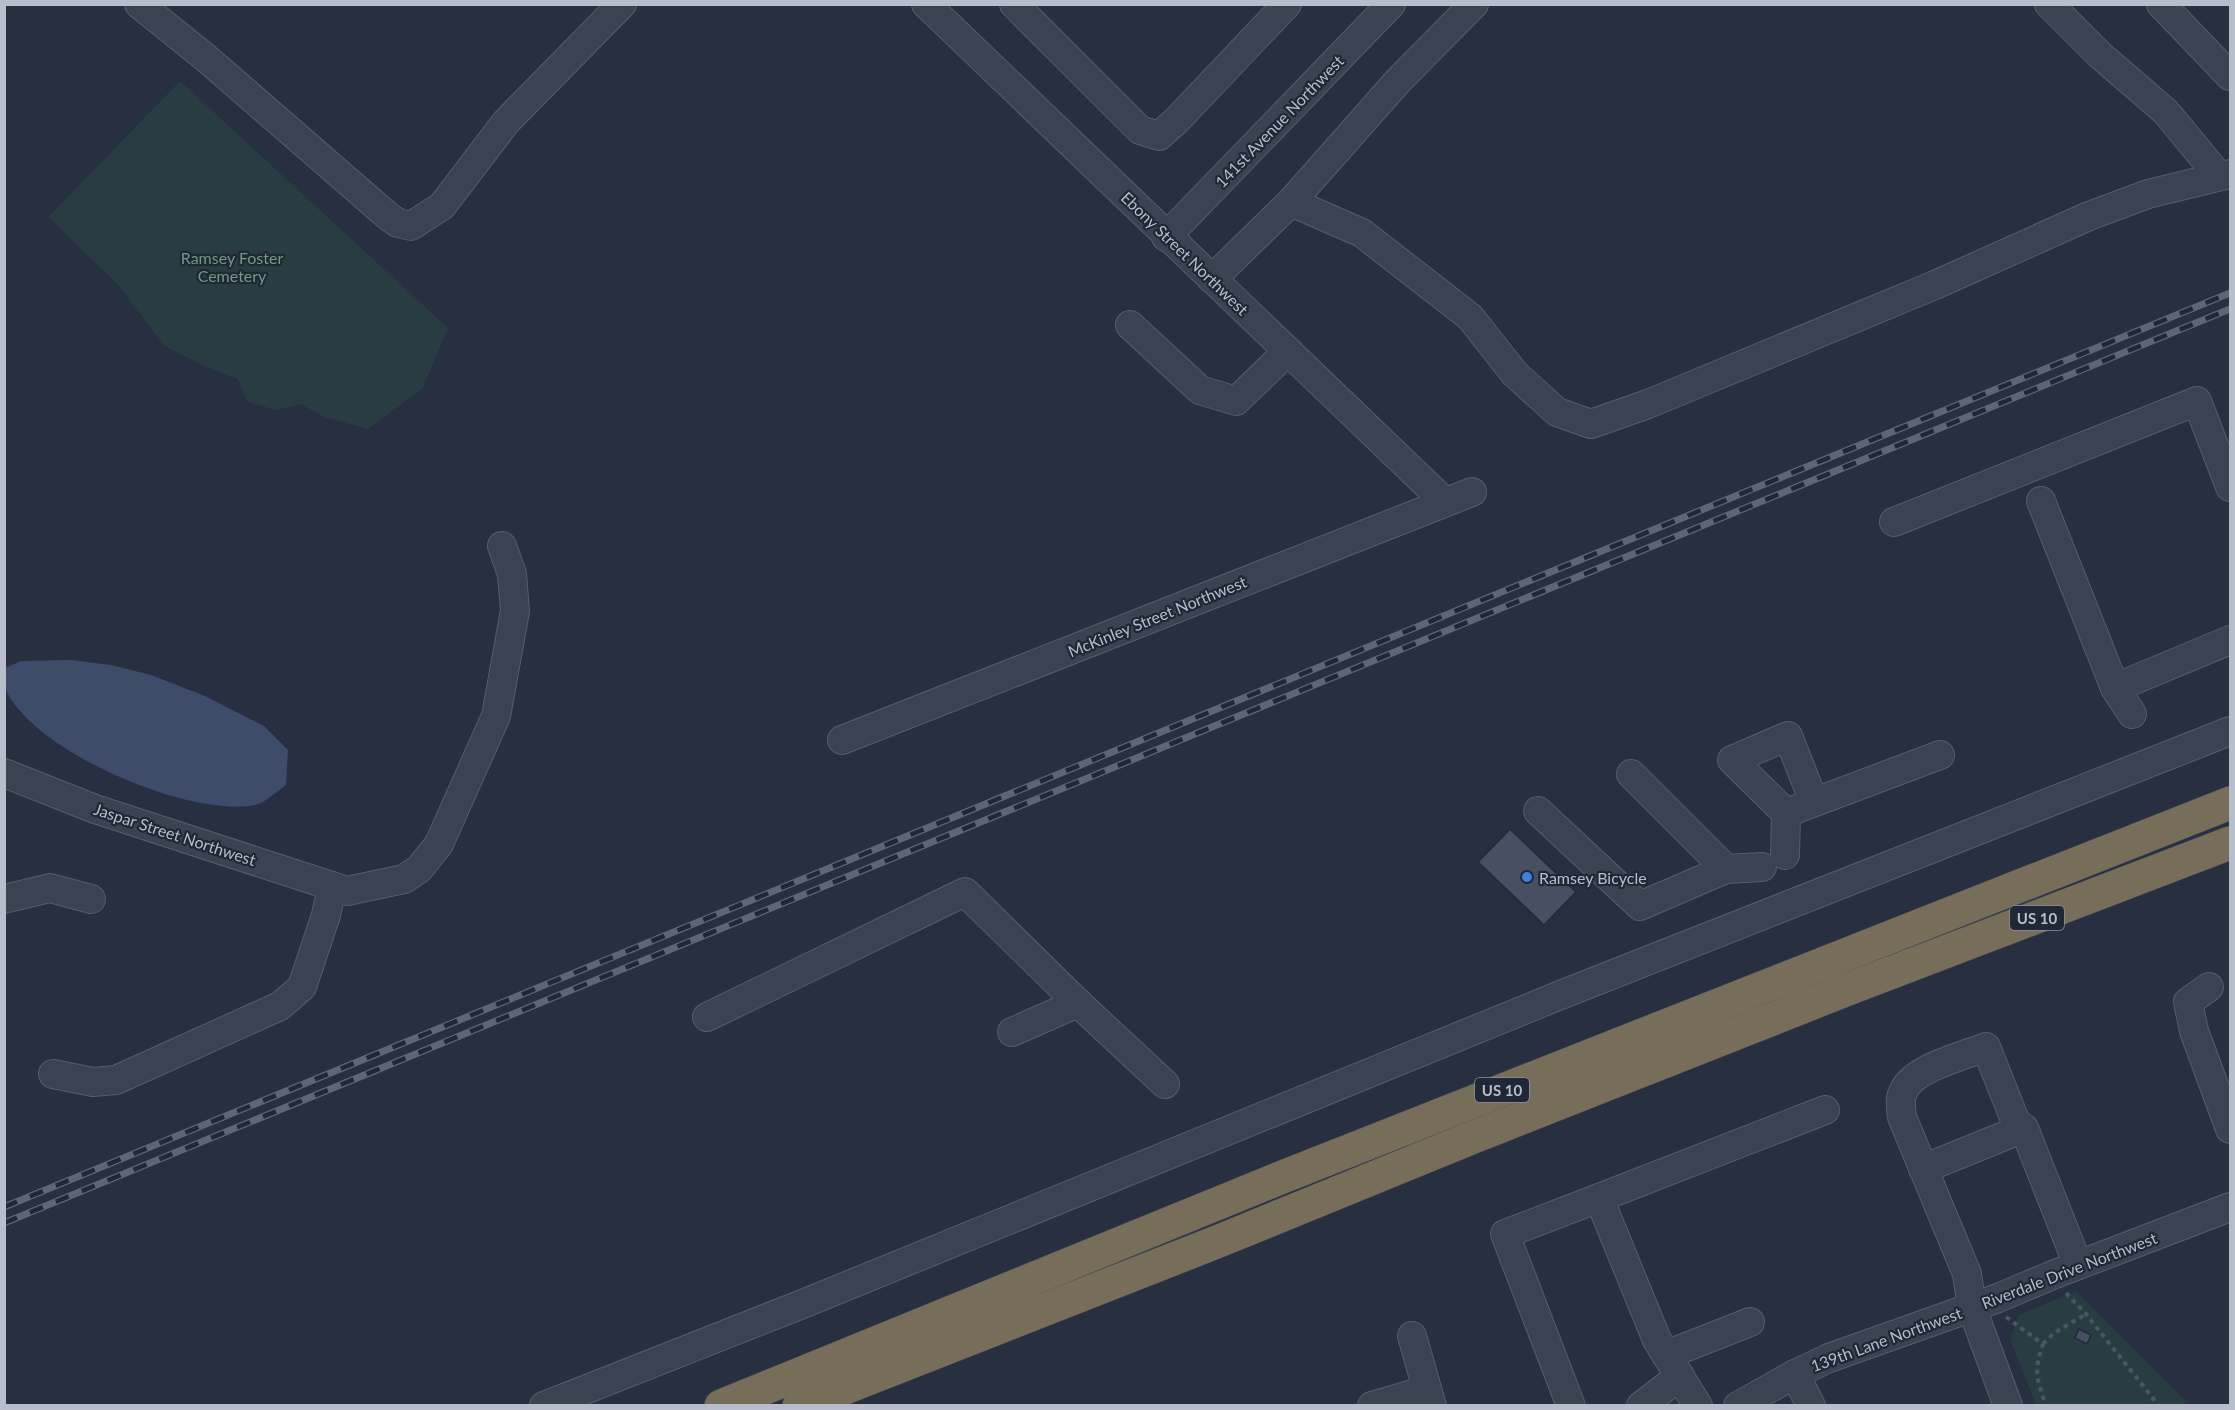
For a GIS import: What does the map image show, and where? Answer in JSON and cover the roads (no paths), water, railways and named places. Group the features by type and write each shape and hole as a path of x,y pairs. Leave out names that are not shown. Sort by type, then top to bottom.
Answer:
{"highway":[{"name":"US 10","path":"721,1406 1286,1176 2230,803"},
{"name":"US 10","path":"799,1406 1219,1241 1471,1138 1843,991 2230,843"}],"street":[{"path":"139,4 206,58 389,217 398,223 411,226 442,206 506,122 622,4"},
{"name":"Ebony Street Northwest","path":"926,4 1166,237 1445,502"},
{"path":"1014,4 1140,130 1159,136 1287,4"},
{"name":"141st Avenue Northwest","path":"1166,237 1391,4"},
{"path":"1212,279 1291,202 1398,81 1474,4"},
{"path":"1291,202 1362,233 1470,317 1515,374 1557,412 1591,424 1648,404 1935,285 2089,216 2148,194 2224,174 2166,112 2100,55 2049,4"},
{"path":"2161,4 2229,73"},
{"path":"1130,325 1200,390 1236,400 1288,351"},
{"path":"1894,522 2197,401 2230,487"},
{"name":"McKinley Street Northwest","path":"842,740 1472,492"},
{"path":"2041,501 2115,688 2132,714"},
{"path":"53,1074 93,1082 116,1080 280,1006 302,987 326,915 340,888 404,879 418,868 439,844 496,716 515,611 512,574 501,546"},
{"path":"2115,688 2230,640"},
{"path":"544,1406 810,1301 1563,994 2230,731"},
{"path":"1786,813 1732,760 1788,736 1814,802"},
{"path":"1786,813 1940,755"},
{"name":"Jaspar Street Northwest","path":"4,773 95,808 340,888"},
{"path":"1631,774 1726,868"},
{"path":"1538,811 1640,906 1726,868 1773,861 1786,813"},
{"path":"4,899 50,888 91,898"},
{"path":"707,1017 965,892 1078,1003 1165,1084"},
{"path":"2208,987 2188,1002 2194,1031 2230,1129"},
{"path":"1012,1032 1078,1003"},
{"path":"1972,1308 1967,1274 1902,1117 1900,1102 1911,1080 1921,1073 1986,1047 2019,1130"},
{"path":"1571,1406 1505,1234 1825,1110"},
{"path":"1923,1168 2025,1128 2066,1270"},
{"path":"1599,1198 1656,1340 1698,1406"},
{"name":"Riverdale Drive Northwest","path":"2008,1406 1972,1308 2230,1207"},
{"name":"139th Lane Northwest","path":"1738,1406 1829,1358 1972,1308"},
{"path":"1641,1406 1673,1366 1750,1322"},
{"path":"1372,1406 1429,1398 1412,1336"},
{"path":"1795,1374 1811,1406"}],"water":[{"path":"70,660 111,665 151,675 205,696 264,726 288,750 286,785 259,804 227,806 193,801 155,791 117,776 80,757 48,736 22,713 6,690 4,682 5,668 21,661"}],"railway":[{"path":"4,1207 2230,293"},
{"path":"4,1223 2230,309"}],"place":[{"name":"Ramsey Bicycle","path":"1527,877"}],"park label":[{"name":"Ramsey Foster Cemetery","path":"232,266"}]}
